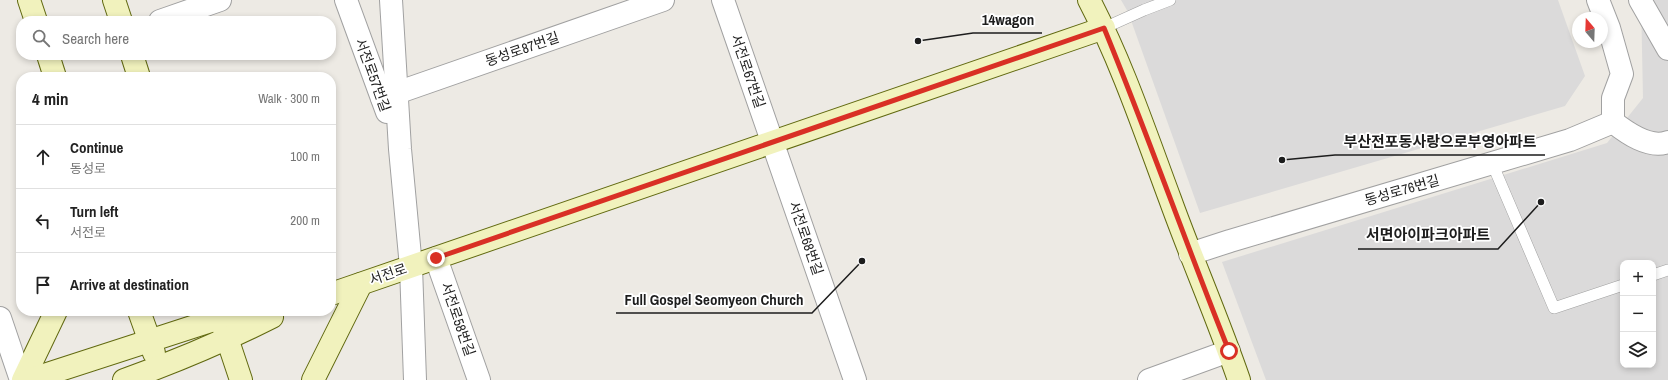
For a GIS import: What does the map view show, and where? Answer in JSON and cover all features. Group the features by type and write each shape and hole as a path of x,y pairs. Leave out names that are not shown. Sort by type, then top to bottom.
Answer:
{"main road":[{"path":"28,0 34,16"},
{"path":"114,0 119,16"},
{"path":"1089,0 1104,28 1125,80 1239,380"},
{"name":"서전로","path":"336,292 1104,28"},
{"path":"50,60 53,72"},
{"path":"134,60 137,72"},
{"path":"313,380 361,284"},
{"path":"22,380 54,316"},
{"path":"141,316 162,374"},
{"path":"29,380 216,316"},
{"path":"219,316 241,380"},
{"path":"124,380 162,374 274,316"}],"street":[{"path":"174,16 220,0"},
{"name":"서전로57번길","path":"346,0 389,95 400,149 411,267 415,380"},
{"path":"389,95 391,0"},
{"name":"동성로87번길","path":"389,95 663,0"},
{"name":"서전로67번길","path":"723,0 773,142"},
{"path":"1598,0 1609,28 1622,74 1613,98 1613,122 1636,139 1662,144 1668,142"},
{"path":"1640,0 1667,49"},
{"name":"동성로76번길","path":"1190,254 1570,140 1613,122"},
{"name":"서전로68번길","path":"773,142 855,380"},
{"name":"서전로58번길","path":"436,258 479,380"},
{"path":"0,318 22,380"},
{"path":"1149,380 1229,351"}],"lane":[{"path":"1104,28 1170,0"},
{"path":"1492,163 1554,308 1620,286"},
{"path":"1656,274 1668,270"}],"shaded area":[{"path":"1121,0 1558,0 1572,39 1572,48 1575,48 1585,76 1565,106 1200,213 1128,12"},
{"path":"1641,0 1668,0 1668,380 1266,380 1222,262 1607,143 1643,98"}],"place":[{"name":"14wagon","path":"918,41"},
{"name":"부산전포동사랑으로부영아파트","path":"1282,160"},
{"name":"서면아이파크아파트","path":"1541,202"},
{"name":"Full Gospel Seomyeon Church","path":"862,261"}],"route":[{"path":"436,258 1104,28 1190,254 1229,351"}]}
